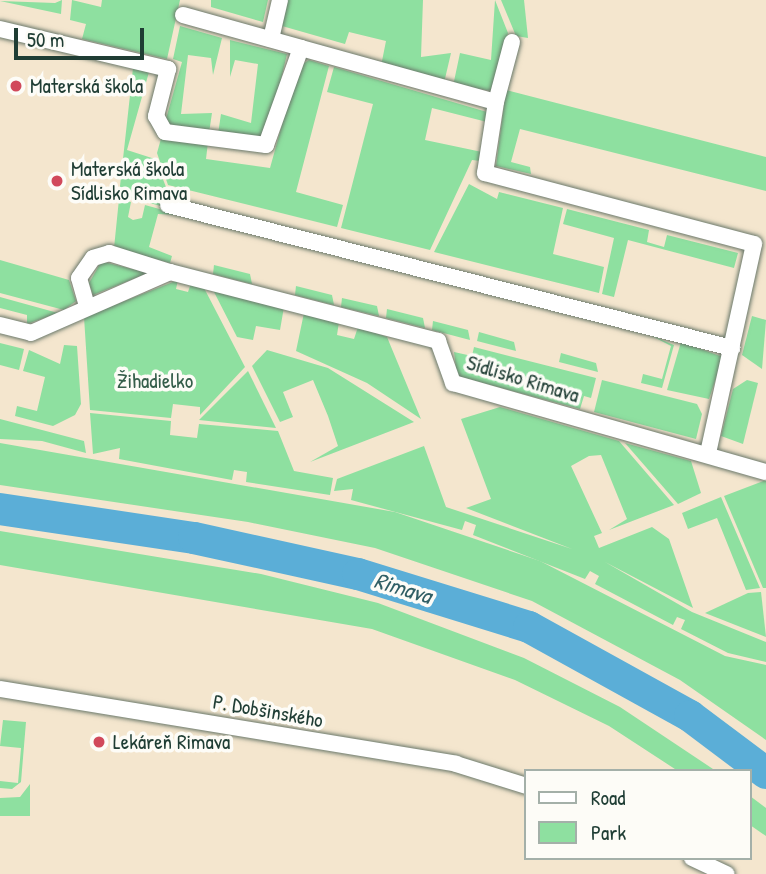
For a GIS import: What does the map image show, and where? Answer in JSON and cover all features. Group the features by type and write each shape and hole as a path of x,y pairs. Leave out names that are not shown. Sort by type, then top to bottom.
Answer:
{"street":[{"path":"271,39 279,0"},
{"path":"183,15 496,102"},
{"path":"0,29 168,69 156,116 160,128 260,146 273,138 301,48"},
{"path":"512,42 496,102 485,173 754,244 708,453"},
{"path":"168,205 732,348"},
{"name":"Sídlisko Rimava","path":"88,306 79,278 93,258 109,253 170,272 438,341 453,383 708,453 766,472"},
{"path":"0,325 31,333 170,272"},
{"name":"P. Dobšinského","path":"0,689 456,764 524,785"},
{"path":"696,860 727,874"}],"green space":[{"path":"62,0 61,14 0,1 55,3"},
{"path":"72,0 101,7 102,0 180,0 167,59 82,39 86,24 70,20"},
{"path":"211,0 268,0 263,22 211,7"},
{"path":"287,0 423,0 421,57 451,53 444,83 381,66 386,41 349,32 345,44 282,26"},
{"path":"495,0 508,33 494,91 453,86 460,53 491,60"},
{"path":"501,0 524,0 528,38 516,36"},
{"path":"180,26 222,38 213,75 211,58 188,55 181,114 212,113 209,133 164,126 182,62 173,59"},
{"path":"230,40 287,54 267,139 218,134 221,114 251,123 258,64 235,60 230,77"},
{"path":"309,60 329,66 296,192 343,205 337,227 168,185 157,153 162,135 208,142 206,159 270,168 298,67"},
{"path":"334,67 487,112 487,122 432,108 425,140 482,152 480,161 472,160 430,250 341,228 373,104 327,92"},
{"path":"133,68 149,72 127,150 155,159 166,187 161,206 119,195"},
{"path":"506,90 766,157 766,191 520,129 511,162 530,167 531,174 496,166"},
{"path":"469,184 497,199 499,192 563,208 553,254 604,267 599,293 434,252"},
{"path":"119,199 131,202 128,217 133,220 142,218 145,205 181,215 158,214 149,247 172,256 170,263 114,248"},
{"path":"567,209 649,230 647,242 664,247 667,235 738,253 734,268 628,240 614,297 602,294 614,238 563,224"},
{"path":"0,260 69,280 76,301 64,310 0,293"},
{"path":"101,262 148,273 93,295 89,283"},
{"path":"214,265 250,274 252,284 213,274"},
{"name":"Žihadielko","path":"178,280 176,289 188,292 191,283 203,286 245,367 200,415 200,407 173,404 171,418 90,410 84,317"},
{"path":"296,286 332,295 334,305 295,295"},
{"path":"212,288 284,307 280,330 256,326 253,340 237,337"},
{"path":"0,297 58,313 27,324 27,315 0,308"},
{"path":"342,298 377,306 379,316 341,307"},
{"path":"387,309 423,318 425,328 386,318"},
{"path":"304,313 339,322 337,335 354,339 358,327 387,337 421,419 367,383 296,351"},
{"path":"752,316 766,320 762,369 742,355"},
{"path":"433,321 468,330 470,340 432,330"},
{"path":"479,332 514,342 516,351 477,341"},
{"path":"650,335 674,345 662,388 641,383 643,374 662,379 671,346"},
{"path":"681,342 723,357 709,399 667,390"},
{"path":"0,343 24,349 19,370 0,365"},
{"path":"64,345 77,346 81,404 75,415 53,426 15,416 17,406 37,411 45,377 23,371 29,350 60,364"},
{"path":"474,347 596,378 591,398 584,396 580,409 457,376 454,352 472,356"},
{"path":"267,350 328,368 414,422 310,462 338,446 328,416 313,380 283,392 293,417 280,422 252,366"},
{"path":"561,353 596,363 598,372 559,362"},
{"path":"248,371 276,428 199,420"},
{"path":"602,380 697,404 702,414 696,439 594,412"},
{"path":"747,380 758,383 743,444 721,436 733,389"},
{"path":"500,407 619,441 674,505 609,530 627,519 601,455 589,456 571,466 602,533 594,536 599,548 652,527 669,539 693,608 605,562 692,612 766,642 766,662 728,653 681,629 685,620 677,617 673,625 595,584 599,576 590,571 585,579 473,535 476,525 465,521 462,530 351,500 353,489 334,491 337,479 424,446 446,507 572,549 466,508 491,499 461,419"},
{"path":"90,413 171,421 170,435 197,438 199,424 278,431 294,471 333,478 330,495 246,482 247,472 234,470 232,480 119,459 120,448 93,454"},
{"path":"0,419 84,441 86,453 42,441 0,439"},
{"path":"0,443 395,512 540,561 725,656 766,665 766,740 680,680 532,601 375,548 248,522 0,485"},
{"path":"625,443 691,461 701,493 678,504"},
{"path":"766,480 766,588 763,588 724,496"},
{"path":"721,497 760,588 746,590 717,518 688,529 682,513"},
{"path":"0,531 261,574 378,603 524,658 620,707 713,769 675,769 609,726 515,680 372,629 0,565"},
{"path":"761,592 766,637 705,613 748,593"},
{"path":"3,720 26,722 21,782 12,789 0,788 0,781 18,783 21,748 0,746"},
{"path":"30,784 30,816 0,816 0,798 20,797"},
{"path":"752,798 766,808 766,836 752,826"}],"waterway":[{"name":"Rimava","path":"0,509 194,538 358,574 529,627 690,716 766,773"}],"place":[{"name":"Materská škola","path":"16,86"},
{"name":"Materská škola Sídlisko Rimava","path":"57,181"},
{"name":"Lekáreň Rimava","path":"99,742"}]}
